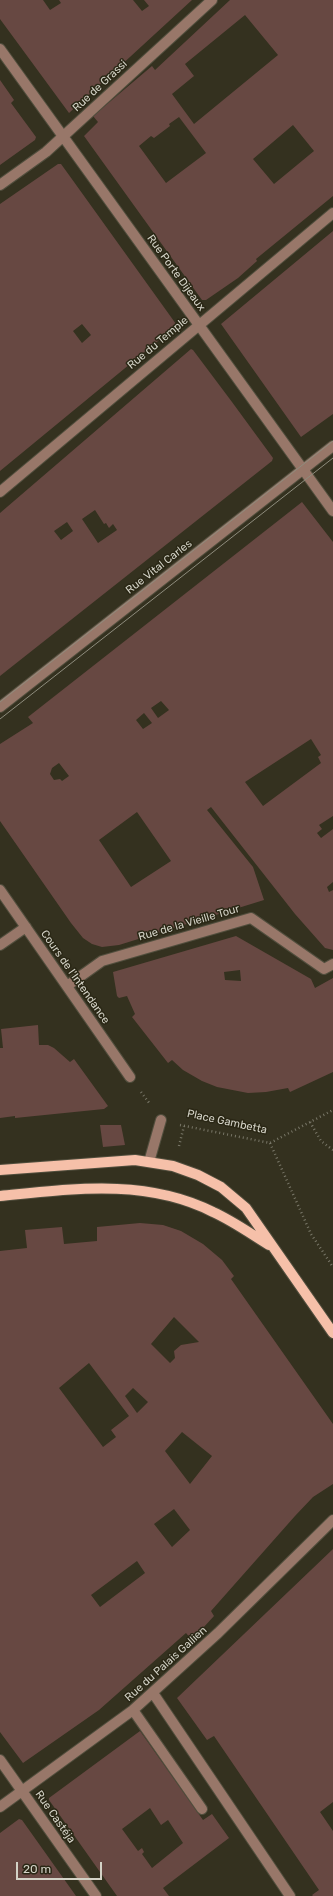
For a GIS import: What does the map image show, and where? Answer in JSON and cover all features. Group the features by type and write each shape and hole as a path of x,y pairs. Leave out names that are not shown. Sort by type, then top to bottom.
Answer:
{"main road":[{"path":"0,1170 135,1160 173,1166 198,1175 221,1187 246,1208 333,1333"},
{"path":"0,1196 101,1188 130,1188 165,1194 190,1202 213,1212 272,1247"}],"street":[{"name":"Rue de Grassi","path":"0,185 46,152 212,0"},
{"name":"Rue Porte Dijeaux","path":"0,49 333,511"},
{"name":"Rue du Temple","path":"0,492 333,214"},
{"name":"Rue Vital Carles","path":"0,707 333,446"},
{"name":"Cours de l'Intendance","path":"0,890 130,1077"},
{"name":"Rue de la Vieille Tour","path":"67,986 102,961 251,918 324,969 333,964"},
{"path":"0,945 26,927"},
{"path":"149,1162 161,1120"},
{"name":"Rue du Palais Gallien","path":"0,1807 133,1710 153,1693 218,1633 333,1520"},
{"path":"153,1693 290,1896"},
{"path":"133,1710 202,1809"},
{"name":"Rue Castéja","path":"0,1760 96,1896"}],"path":[{"path":"130,1077 161,1120"},
{"name":"Place Gambetta","path":"161,1120 270,1143 333,1110"},
{"path":"310,1122 321,1141 333,1150"},
{"path":"177,1152 184,1126"},
{"path":"270,1143 311,1234 333,1267"}],"building":[{"path":"0,0 43,0 50,10 61,3 59,0 133,0 142,11 149,6 144,0 192,0 69,113 0,19"},
{"path":"230,0 333,0 333,196 256,259 257,261 238,278 206,300 202,300 84,136 98,122 93,116 152,66 155,70","holes":["245,15 278,55 194,124 172,94 194,76 185,64","179,117 206,153 166,183 139,146 151,136 154,138 170,126 169,124","293,125 314,151 274,184 253,159"]},
{"path":"0,80 14,100 11,103 36,137 35,140 0,165"},
{"path":"58,164 61,164 176,324 175,327 0,471 0,204","holes":["82,324 91,335 82,343 73,331"]},
{"path":"333,231 333,414 301,437 221,324"},
{"path":"191,349 273,458 272,461 0,676 0,513","holes":["95,510 104,524 106,523 109,528 113,524 117,530 98,543 82,519","67,522 73,531 61,540 54,531"]},
{"path":"302,502 333,542 333,816 319,825 322,829 317,833 321,838 333,829 333,882 327,887 329,892 333,890 333,950 325,948 295,914 211,807 207,810 253,867 264,900 119,945 102,947 92,944 83,938 0,821 0,744 33,723 28,717","holes":["161,701 169,710 158,718 151,708","144,713 152,723 143,729 136,720","311,739 321,755 318,757 321,763 263,806 245,782","59,763 69,776 62,781 60,779 54,780 50,774 52,768","137,812 171,861 131,887 99,840"]},
{"path":"236,936 311,979 315,988 333,978 333,1072 290,1092 288,1088 266,1092 248,1093 217,1087 202,1081 183,1070 172,1060 168,1063 132,1017 135,1014 127,996 119,998 117,996 113,972","holes":["240,970 241,981 225,980 224,972"]},
{"path":"38,1025 39,1045 48,1045 54,1048 70,1062 74,1059 108,1106 104,1109 15,1118 15,1116 0,1118 0,1048 3,1048 1,1029"},
{"path":"100,1125 121,1125 125,1145 103,1147"},
{"path":"140,1223 163,1225 181,1231 203,1244 222,1260 234,1276 231,1279 333,1424 333,1484 313,1497 295,1516 211,1611 214,1616 192,1640 186,1633 99,1710 23,1763 0,1732 0,1251 27,1248 25,1230 62,1227 64,1244 97,1241 97,1227","holes":["174,1317 199,1342 181,1345 174,1351 175,1358 170,1363 151,1344","89,1363 129,1416 111,1430 116,1437 103,1447 59,1388","133,1388 148,1402 137,1413 125,1396","182,1432 212,1456 190,1484 165,1451","174,1509 190,1530 172,1547 154,1524","137,1561 145,1573 100,1607 91,1595"]},
{"path":"333,1549 333,1802 320,1812 333,1831 333,1896 313,1896 312,1895 319,1890 214,1736 207,1740 177,1698"},
{"path":"140,1731 203,1820 212,1814 229,1838 163,1888 169,1896 117,1896 49,1798","holes":["150,1808 161,1825 168,1820 183,1843 152,1868 142,1854 144,1852 142,1848 138,1851 122,1829"]},
{"path":"19,1819 22,1820 76,1896 0,1896 0,1833"}],"tram line":[{"path":"0,702 333,441"},
{"path":"0,719 333,458"}]}
